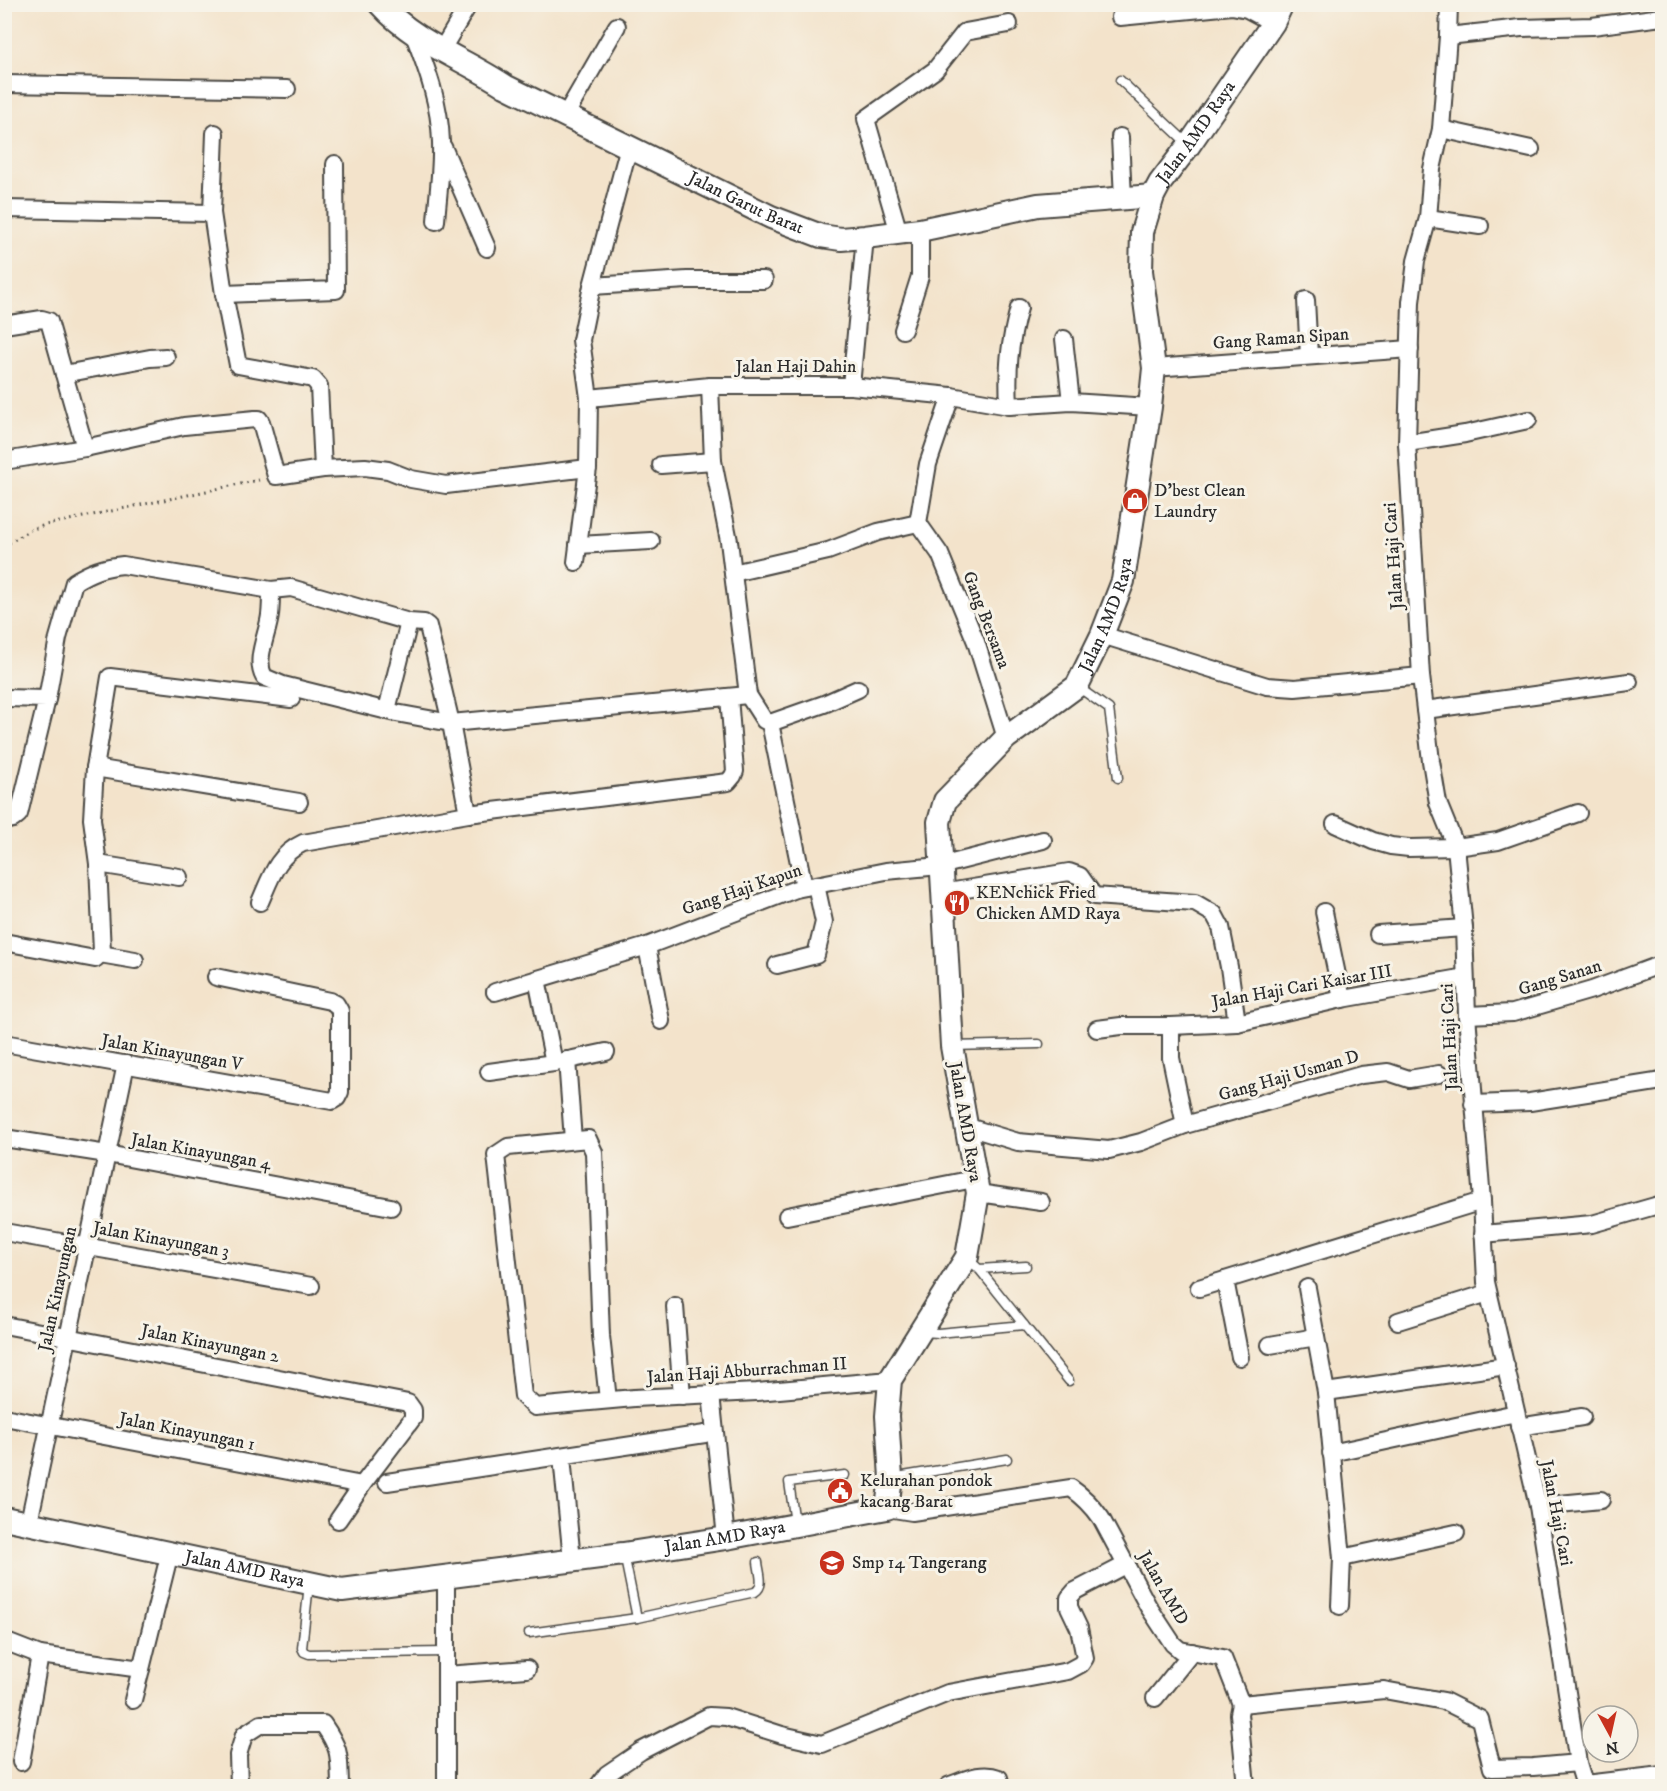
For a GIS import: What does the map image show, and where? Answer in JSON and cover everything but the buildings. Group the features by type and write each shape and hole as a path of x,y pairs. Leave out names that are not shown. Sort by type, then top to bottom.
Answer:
{"street":[{"name":"Jalan Garut Barat","path":"380,4 414,35 441,51 480,69 505,86 771,217 821,236 841,239 865,237 909,231 1038,205 1153,196"},
{"path":"441,51 469,4"},
{"name":"Jalan Haji Cari","path":"1449,4 1441,129 1432,169 1428,218 1416,261 1411,302 1407,443 1421,676 1438,803 1456,847 1464,928 1467,1015 1488,1293 1538,1506 1578,1763 1585,1785"},
{"path":"1120,17 1232,6 1277,14"},
{"name":"Jalan AMD Raya","path":"4,1518 342,1590 623,1554 796,1526 887,1508 891,1478 886,1416 890,1380 921,1331 973,1263 976,1186 968,1127 952,1046 939,822 945,801 1006,738 1077,686 1102,635 1123,581 1154,368 1141,271 1142,232 1153,196 1160,183 1189,145 1277,14"},
{"path":"1448,36 1521,28 1592,26 1662,17"},
{"path":"903,330 920,276 909,231 866,119 935,70 965,32 1009,24"},
{"path":"566,116 617,26"},
{"path":"414,35 429,74 439,116 441,143 436,221"},
{"path":"4,84 287,89"},
{"path":"1441,129 1531,149"},
{"path":"215,133 212,213 224,294 238,365 313,379 319,386 323,469"},
{"path":"1120,137 1123,198"},
{"path":"441,143 487,248"},
{"path":"629,146 592,286 581,340 589,398 588,468 577,553 651,541"},
{"path":"224,294 336,290 335,164"},
{"path":"4,209 212,213"},
{"path":"1428,218 1480,226"},
{"path":"851,386 865,237"},
{"path":"592,286 687,280 764,280"},
{"path":"1306,300 1309,356"},
{"path":"1009,406 1007,377 1010,341 1018,308"},
{"path":"4,325 42,319 49,321 85,448"},
{"path":"1064,339 1071,402"},
{"name":"Gang Raman Sipan","path":"1154,368 1410,349"},
{"path":"64,374 166,357"},
{"path":"710,386 713,461 733,573 748,695 764,720 770,723 858,689"},
{"name":"Jalan Haji Dahin","path":"589,398 710,386 851,386 951,396 1009,406 1071,402 1150,407"},
{"path":"733,573 828,551 878,532 918,523 928,464 951,396"},
{"path":"4,461 85,448 184,426 259,419 276,476 323,469 365,467 388,470 411,478 446,485 588,468"},
{"path":"1407,443 1465,434 1528,420"},
{"path":"661,465 713,461"},
{"name":"Gang Bersama","path":"918,523 940,554 976,642 1006,738"},
{"path":"4,821 20,814 58,638 74,582 89,572 123,565 271,590 291,588 428,626 451,723 468,814"},
{"path":"271,590 270,616 261,658 261,671 264,677 283,685 387,710 451,723 748,695"},
{"path":"387,710 409,622"},
{"path":"1102,635 1267,686 1295,688 1421,676"},
{"path":"4,942 95,959 102,952 98,864 92,819 95,768 110,677 291,699"},
{"path":"1425,710 1629,682"},
{"path":"260,902 275,866 291,849 303,843 468,814 728,782 734,776 735,771 729,697"},
{"path":"4,698 46,699"},
{"path":"770,723 810,886 825,922 816,955 777,965"},
{"path":"95,768 299,802"},
{"path":"1335,824 1373,841 1391,846 1456,847 1498,841 1578,813"},
{"name":"Gang Haji Kapun","path":"495,992 647,946 796,889 886,871 940,866 1043,840"},
{"path":"98,864 179,877"},
{"path":"942,893 1070,872 1080,876 1094,896 1195,903 1214,914 1221,927 1237,1023"},
{"path":"1324,912 1341,999"},
{"path":"1378,934 1464,928"},
{"path":"647,946 661,1021"},
{"path":"100,954 135,960"},
{"name":"Gang Sanan","path":"1467,1015 1513,1013 1592,990 1662,964"},
{"name":"Jalan Kinayungan V","path":"4,1043 332,1101 337,1098 340,1092 340,1011 336,1004 216,977"},
{"name":"Jalan Haji Cari Kaisar III","path":"1097,1029 1121,1026 1237,1023 1341,999 1466,977"},
{"path":"537,979 560,1062 573,1140 588,1140 594,1152 602,1336 608,1400"},
{"path":"1171,1026 1171,1058 1185,1125"},
{"path":"489,1072 560,1062 606,1052"},
{"name":"Jalan Kinayungan","path":"29,1522 126,1064"},
{"name":"Gang Haji Usman D","path":"968,1127 1018,1142 1109,1150 1141,1142 1185,1125 1374,1072 1388,1072 1409,1079 1439,1074"},
{"name":"Jalan Haji Cari","path":"1473,1104 1530,1102 1662,1081"},
{"name":"Jalan Kinayungan 4","path":"4,1138 107,1154 391,1207"},
{"name":"Jalan Haji Abburrachman II","path":"573,1140 508,1147 496,1155 523,1396 535,1407 890,1380"},
{"path":"787,1216 976,1186 1041,1202"},
{"path":"1199,1288 1482,1201"},
{"path":"1483,1234 1592,1224 1662,1204"},
{"name":"Jalan Kinayungan 3","path":"4,1232 311,1286"},
{"path":"1225,1280 1240,1357"},
{"path":"1307,1288 1326,1392 1342,1558 1340,1606"},
{"path":"1398,1321 1488,1293"},
{"path":"675,1306 682,1395"},
{"name":"Jalan Kinayungan 2","path":"4,1325 408,1403 413,1410 413,1418 362,1485"},
{"path":"1270,1345 1316,1337"},
{"path":"1326,1392 1506,1366"},
{"path":"711,1394 726,1538"},
{"name":"Jalan Kinayungan 1","path":"4,1417 362,1485"},
{"path":"1331,1453 1517,1420 1582,1417"},
{"path":"387,1482 705,1434"},
{"path":"562,1457 572,1560"},
{"path":"338,1520 362,1485"},
{"name":"Jalan AMD","path":"887,1508 912,1512 1071,1488 1092,1504 1127,1564 1148,1606 1173,1644 1180,1650 1223,1658 1241,1704"},
{"path":"1538,1506 1601,1500"},
{"path":"1342,1558 1456,1533"},
{"path":"133,1700 171,1552"},
{"path":"598,1786 607,1774 641,1751 709,1716 726,1717 782,1735 822,1744 948,1692 1068,1671 1081,1665 1085,1658 1079,1628 1069,1607 1069,1598 1076,1591 1127,1564"},
{"path":"446,1576 446,1786"},
{"path":"4,1641 40,1655 141,1669"},
{"path":"1155,1698 1191,1652"},
{"path":"21,1762 40,1655"},
{"path":"446,1675 527,1669"},
{"path":"1246,1786 1239,1714 1241,1704 1384,1690 1444,1701 1480,1719 1492,1768 1578,1763"},
{"path":"239,1786 238,1755 244,1735 261,1724 323,1724 337,1743 340,1786"},
{"path":"948,1786 978,1775 999,1778 1001,1786"},
{"path":"1585,1785 1662,1775"}],"lane":[{"path":"1120,80 1189,145"},
{"path":"1077,686 1109,709 1118,778"},
{"path":"952,1046 1039,1044"},
{"path":"973,1263 1026,1266"},
{"path":"973,1263 1069,1381"},
{"path":"921,1331 938,1333 1024,1325"},
{"path":"891,1478 1007,1460"},
{"path":"796,1526 789,1482 845,1475"},
{"path":"623,1554 637,1618"},
{"path":"529,1633 637,1618 755,1592 760,1590 761,1585 758,1562"},
{"path":"309,1584 302,1648 304,1652 309,1654 446,1652"}],"path":[{"path":"4,546 30,530 45,525 276,476"}],"place":[{"name":"D'best Clean Laundry","path":"1135,501"},
{"name":"KENchick Fried Chicken AMD Raya","path":"957,903"},
{"name":"Kelurahan pondok kacang Barat","path":"840,1491"},
{"name":"Smp 14 Tangerang","path":"832,1563"}]}
